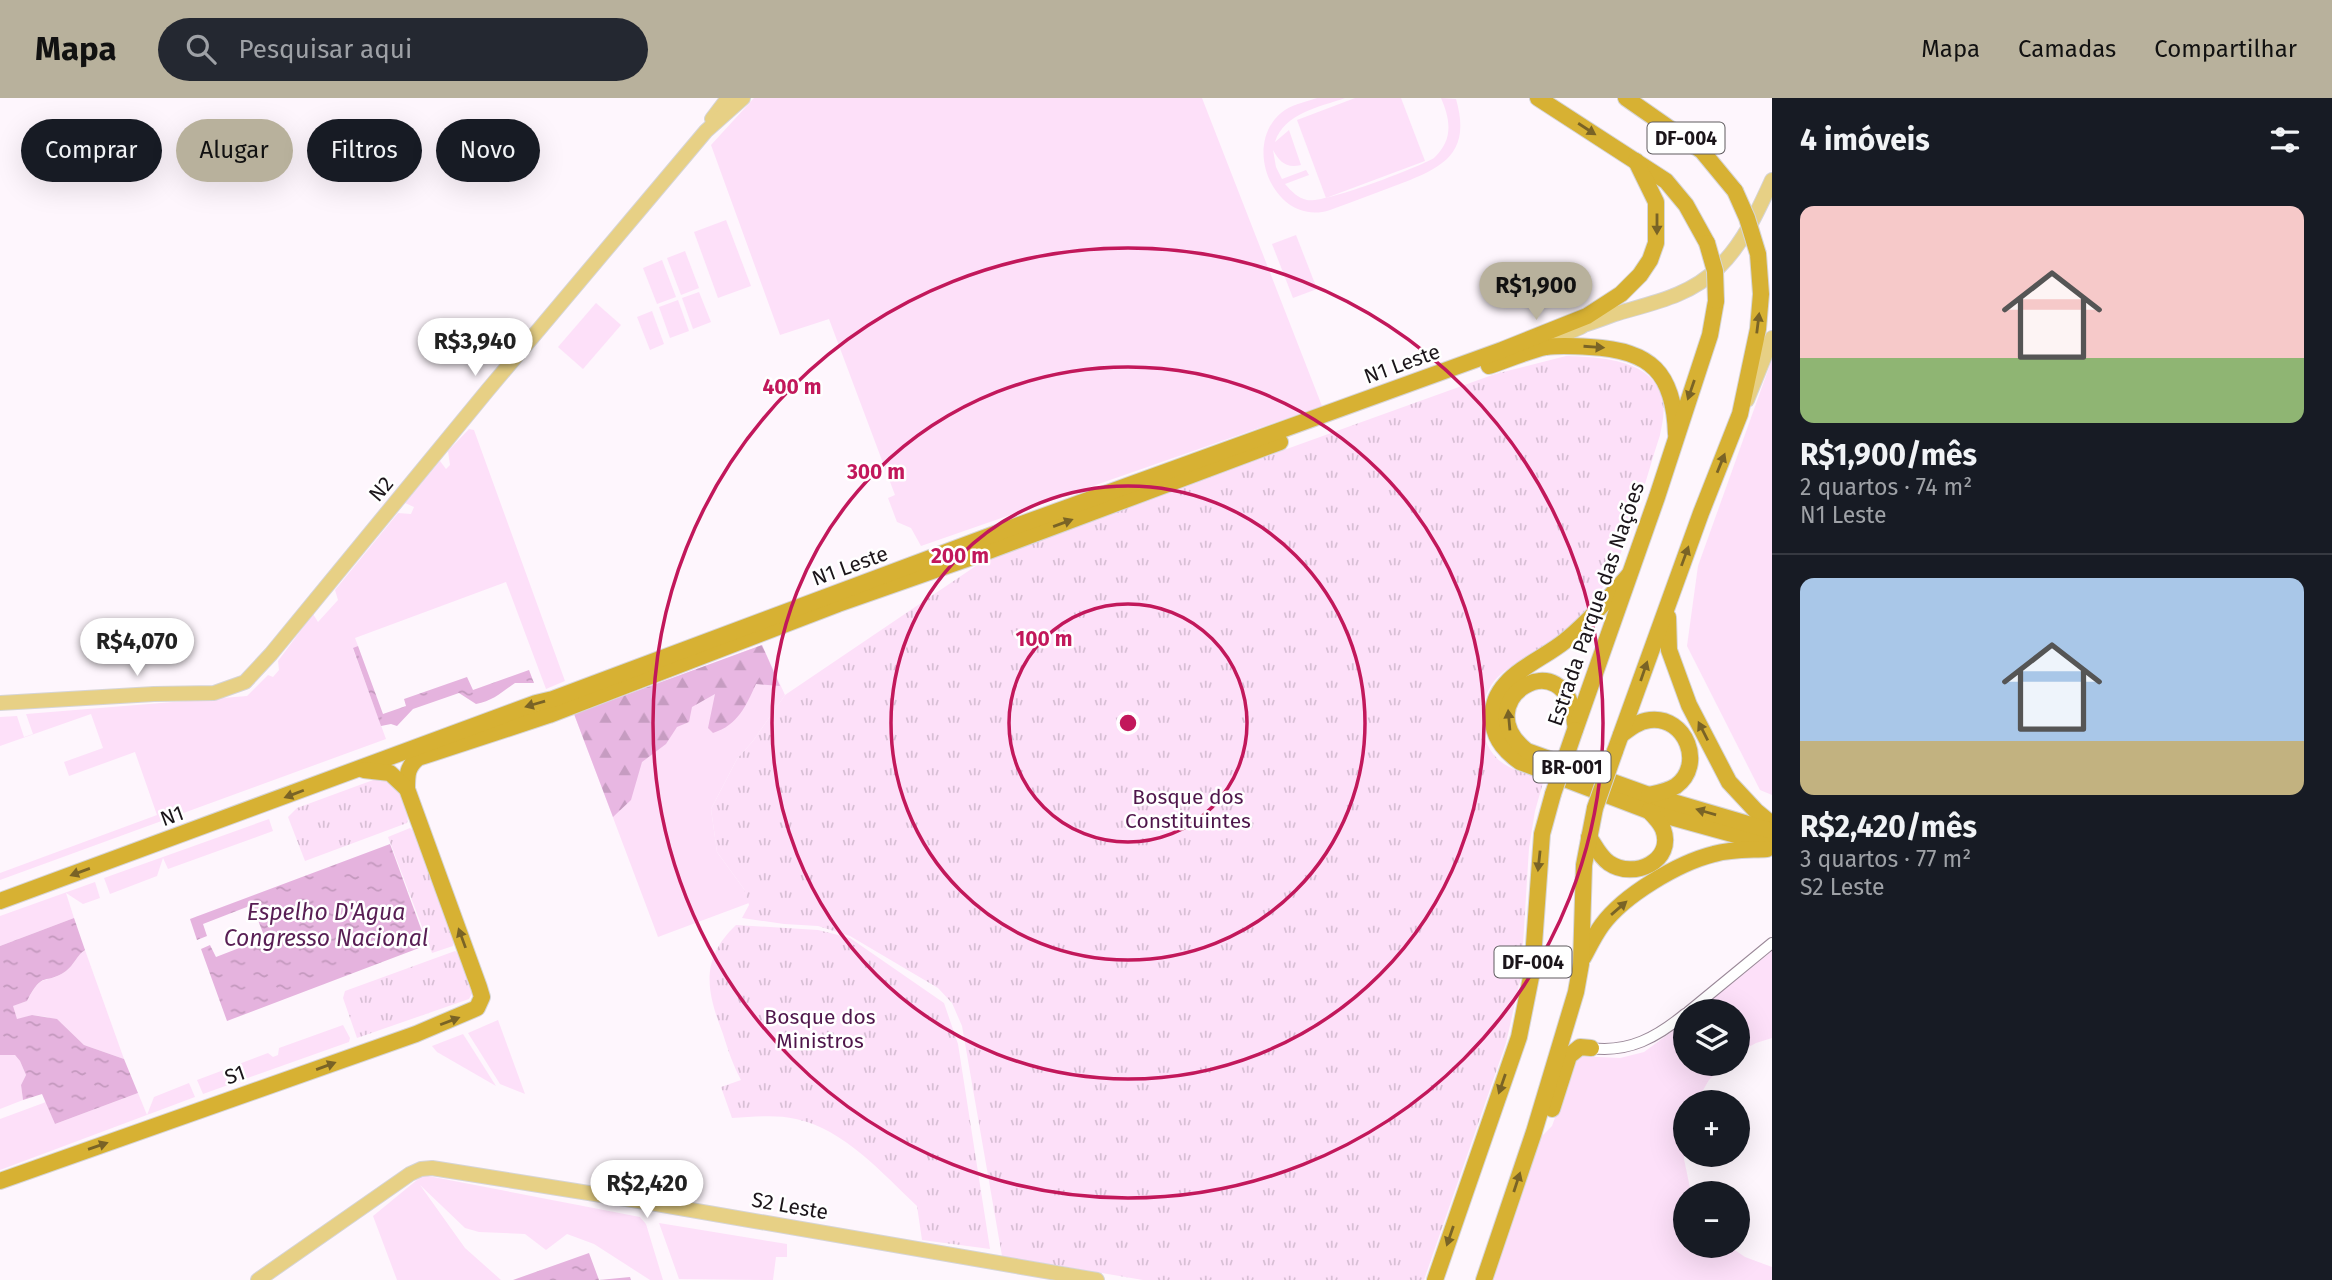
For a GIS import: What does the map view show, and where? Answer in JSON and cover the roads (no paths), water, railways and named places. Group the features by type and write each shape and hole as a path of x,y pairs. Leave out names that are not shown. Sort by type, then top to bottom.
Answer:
{"highway":[{"name":"Estrada Parque das Nações","path":"1435,1280 1519,1037 1532,972 1542,834 1553,794 1710,335 1716,300 1715,271 1707,243 1694,217 1666,181 1538,98"},
{"name":"DF-004","path":"1484,1280 1534,1132 1576,992 1581,964 1584,865 1595,808 1669,599 1740,414 1758,329 1761,294 1758,254 1735,191 1702,150 1626,98"},
{"path":"1503,356 1587,316 1621,294 1640,275 1650,260 1656,243 1658,222 1656,202 1636,161"},
{"path":"1503,356 1547,347 1570,346 1601,347 1643,359 1650,363 1667,383 1675,411 1676,434"},
{"name":"N1 Leste","path":"358,769 536,703 554,699 1057,511 1503,356"},
{"name":"N1 Leste","path":"407,789 407,773 418,758 549,715 838,604 978,555 1503,356"},
{"name":"BR-001","path":"1629,575 1587,621 1563,642 1508,680 1494,699 1492,714 1499,742 1508,754 1520,762 1649,803 1772,847"},
{"path":"1669,599 1669,650 1689,705 1729,782 1772,824"},
{"name":"BR-001","path":"1575,729 1574,708 1570,699 1562,688 1553,683 1533,681 1521,687 1511,699 1507,726 1512,737 1527,751 1649,803 1772,831"},
{"name":"BR-001","path":"1621,735 1636,724 1649,720 1665,720 1677,727 1686,739 1690,751 1689,764 1683,777 1676,785 1649,803"},
{"path":"358,769 390,773 407,789"},
{"name":"N1","path":"0,901 358,769"},
{"name":"S1","path":"0,1181 416,1034 470,1013 481,1003 479,987 407,789"},
{"path":"1589,837 1608,862 1621,869 1643,869 1659,855 1664,844 1664,831 1649,803"},
{"name":"BR-001","path":"1581,964 1592,939 1612,914 1671,873 1715,853 1772,847"},
{"path":"1576,992 1580,1009 1576,1028 1578,1036 1591,1048"},
{"path":"1534,1132 1544,1125 1551,1111 1569,1056 1580,1046 1591,1048"}],"main road":[{"name":"N2","path":"706,131 714,115 728,98"},
{"name":"N2","path":"0,703 214,693 245,682 706,131 743,98"},
{"name":"N1 Leste","path":"1503,356 1667,299 1702,282 1717,269 1742,239 1772,180"},
{"path":"1740,414 1772,338"},
{"name":"S2 Leste","path":"258,1280 410,1174 432,1168 1097,1280"}],"street":[{"path":"1704,999 1772,943"},
{"path":"1591,1048 1622,1049 1644,1043 1673,1024"}],"water":[{"path":"358,646 383,714 406,706 404,699 467,677 473,690 529,670 534,683 515,683 492,698 476,704 459,693 413,709 397,726 381,726 353,648"},
{"name":"Espelho D'Agua Congresso Nacional","path":"390,844 427,945 227,1021 201,949 210,945 216,957 265,938 252,905 203,924 207,936 197,940 190,919"},
{"path":"74,918 85,950 66,971 41,981 27,1001 13,1006 17,1019 32,1015 57,1019 84,1045 124,1059 138,1093 55,1124 42,1094 23,1100 21,1085 26,1075 20,1061 15,1055 0,1055 0,946"},
{"path":"589,1253 599,1280 513,1280"},
{"path":"630,1277 631,1280 599,1280"}],"park label":[{"name":"Bosque dos Constituintes","path":"1188,809"},
{"name":"Bosque dos Ministros","path":"820,1029"}]}
